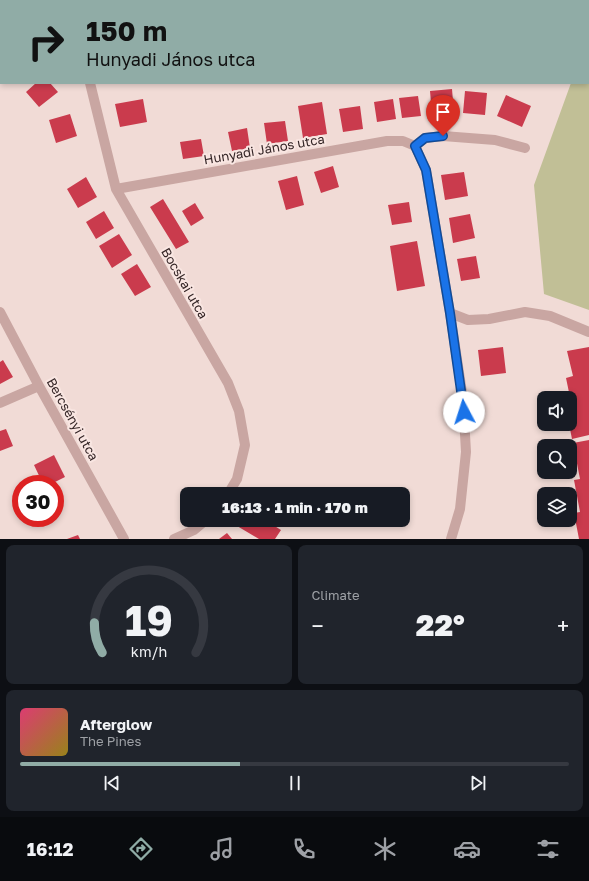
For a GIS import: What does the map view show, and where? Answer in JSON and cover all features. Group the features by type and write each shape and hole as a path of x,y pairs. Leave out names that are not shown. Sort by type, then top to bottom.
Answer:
{"street":[{"name":"Bocskai utca","path":"90,84 116,189 228,383 239,411 245,445 237,479 232,487"},
{"path":"451,539 460,509 466,452 463,399 426,170 415,146 425,138 443,136 495,140 525,148"},
{"name":"Hunyadi János utca","path":"116,189 386,141 403,141 415,146"},
{"name":"Bercsényi utca","path":"0,312 39,386 124,539"},
{"path":"450,313 468,320 489,319 524,312 550,316 589,332"},
{"path":"0,403 39,386"},
{"path":"174,539 198,527"}],"shaded area":[{"path":"571,84 589,84 589,310 544,294 534,185"}],"building":[{"path":"35,84 51,84 58,92 39,107 26,92"},
{"path":"452,89 454,113 432,114 430,91"},
{"path":"465,91 487,93 485,115 463,113"},
{"path":"506,95 531,106 522,127 497,116"},
{"path":"418,96 421,116 402,118 399,98"},
{"path":"143,99 147,122 120,127 115,104"},
{"path":"393,99 396,119 377,122 374,102"},
{"path":"322,102 327,134 303,138 298,106"},
{"path":"360,106 363,129 343,132 339,109"},
{"path":"70,114 77,136 56,143 49,120"},
{"path":"285,121 288,141 267,144 264,123"},
{"path":"247,128 250,148 232,151 228,132"},
{"path":"201,139 204,156 183,159 180,142"},
{"path":"333,166 339,187 321,193 314,172"},
{"path":"464,172 468,196 445,200 441,175"},
{"path":"297,176 304,205 286,210 278,181"},
{"path":"86,177 97,197 78,208 67,189"},
{"path":"163,199 189,242 176,249 150,207"},
{"path":"409,202 412,222 392,225 388,205"},
{"path":"195,203 204,218 191,226 182,211"},
{"path":"104,211 114,228 96,239 86,222"},
{"path":"470,214 475,238 453,243 449,218"},
{"path":"119,234 132,255 112,268 99,246"},
{"path":"417,241 425,286 397,291 390,246"},
{"path":"476,256 480,278 461,281 457,259"},
{"path":"137,264 151,287 135,296 121,274"},
{"path":"503,347 506,373 481,376 478,350"},
{"path":"589,347 589,435 572,439 570,431 577,431 577,391 569,391 566,378 573,376 567,351"},
{"path":"3,360 13,377 0,384 0,362"},
{"path":"6,429 13,446 0,451 0,431"},
{"path":"589,440 589,539 579,539 577,527 577,512 580,512 577,487 575,487 574,480 580,479 577,464 577,442"},
{"path":"54,455 64,475 39,475 34,465"},
{"path":"239,527 276,527 281,530 275,539 259,539"},
{"path":"227,533 232,539 219,539"},
{"path":"78,535 80,539 67,539"}],"route":[{"path":"443,136 425,138 415,146 426,170 450,313 464,412"}]}
